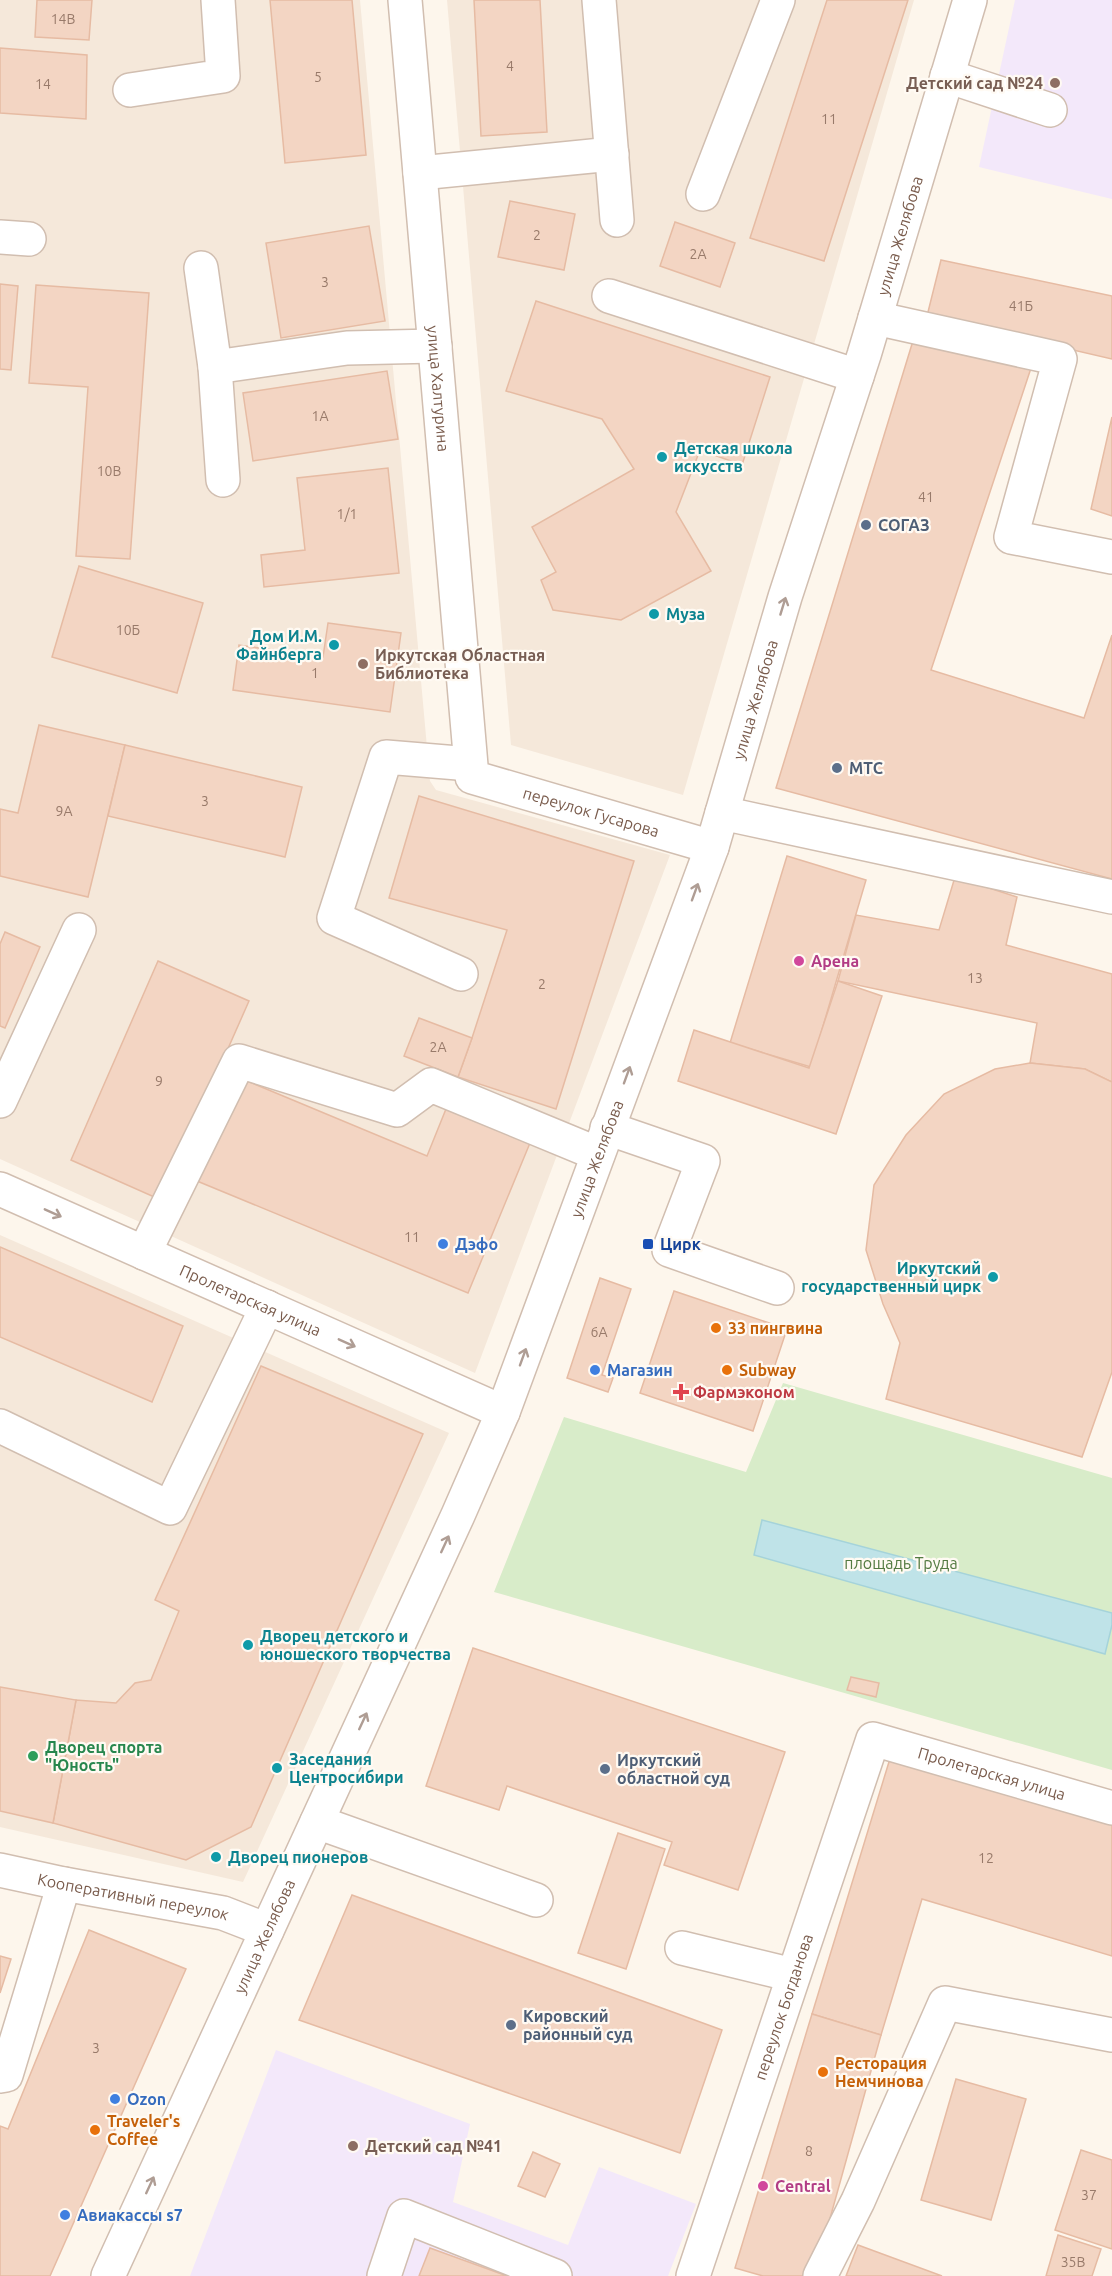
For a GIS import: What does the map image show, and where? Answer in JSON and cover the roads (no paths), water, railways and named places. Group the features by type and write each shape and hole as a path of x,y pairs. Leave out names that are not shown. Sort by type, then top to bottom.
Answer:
{"street":[{"path":"130,90 223,76 218,0"},
{"name":"улица Халтурина","path":"405,0 471,771"},
{"path":"600,0 617,220"},
{"path":"703,194 778,0"},
{"name":"улица Желябова","path":"108,2276 458,1515 503,1412 712,847 785,597 875,318 970,0"},
{"path":"947,76 1050,110"},
{"path":"420,173 612,154"},
{"path":"201,268 215,367 223,480"},
{"path":"609,296 856,376"},
{"path":"875,318 1060,359 1011,537 1112,557"},
{"path":"215,367 347,348 435,346"},
{"name":"переулок Гусарова","path":"460,974 334,918 386,757 471,771 712,847"},
{"path":"722,813 1112,897"},
{"path":"0,1101 79,930"},
{"path":"144,1253 239,1061 397,1110 430,1085 603,1141 703,1161 669,1250 777,1288"},
{"name":"Пролетарская улица","path":"0,1189 503,1412"},
{"path":"0,1426 170,1508 267,1308"},
{"name":"Пролетарская улица","path":"873,1739 1112,1808"},
{"name":"переулок Богданова","path":"693,2276 873,1739"},
{"path":"317,1822 536,1900"},
{"name":"Кооперативный переулок","path":"0,1869 64,1884 222,1913 267,1930"},
{"path":"0,2076 6,2075 64,1884"},
{"path":"682,1948 794,1976"},
{"path":"820,2276 858,2201 945,2003 1112,2035"},
{"path":"384,2276 404,2216 555,2276"}],"water":[{"path":"762,1520 1112,1613 1112,1625 1105,1654 754,1555"}],"place":[{"name":"Детский сад №24","path":"1055,83"},
{"name":"Детская школа искусств","path":"662,457"},
{"name":"СОГАЗ","path":"866,525"},
{"name":"Муза","path":"654,614"},
{"name":"Дом И.М. Файнберга","path":"334,645"},
{"name":"Иркутская Областная Библиотека","path":"363,664"},
{"name":"МТС","path":"837,768"},
{"name":"Арена","path":"799,961"},
{"name":"Дэфо","path":"443,1244"},
{"name":"Цирк","path":"648,1244"},
{"name":"Иркутский государственный цирк","path":"993,1277"},
{"name":"33 пингвина","path":"716,1328"},
{"name":"Магазин","path":"595,1370"},
{"name":"Subway","path":"727,1370"},
{"name":"Фармэконом","path":"681,1392"},
{"name":"Дворец детского и юношеского творчества","path":"248,1645"},
{"name":"Дворец спорта \"Юность\"","path":"33,1756"},
{"name":"Заседания Центросибири","path":"277,1768"},
{"name":"Иркутский областной суд","path":"605,1769"},
{"name":"Дворец пионеров","path":"216,1857"},
{"name":"Кировский районный суд","path":"511,2025"},
{"name":"Ресторация Немчинова","path":"823,2072"},
{"name":"Ozon","path":"115,2099"},
{"name":"Traveler's Coffee","path":"95,2130"},
{"name":"Детский сад №41","path":"353,2146"},
{"name":"Central","path":"763,2186"},
{"name":"Авиакассы s7","path":"65,2215"}],"park label":[{"name":"площадь Труда","path":"901,1563"}]}
